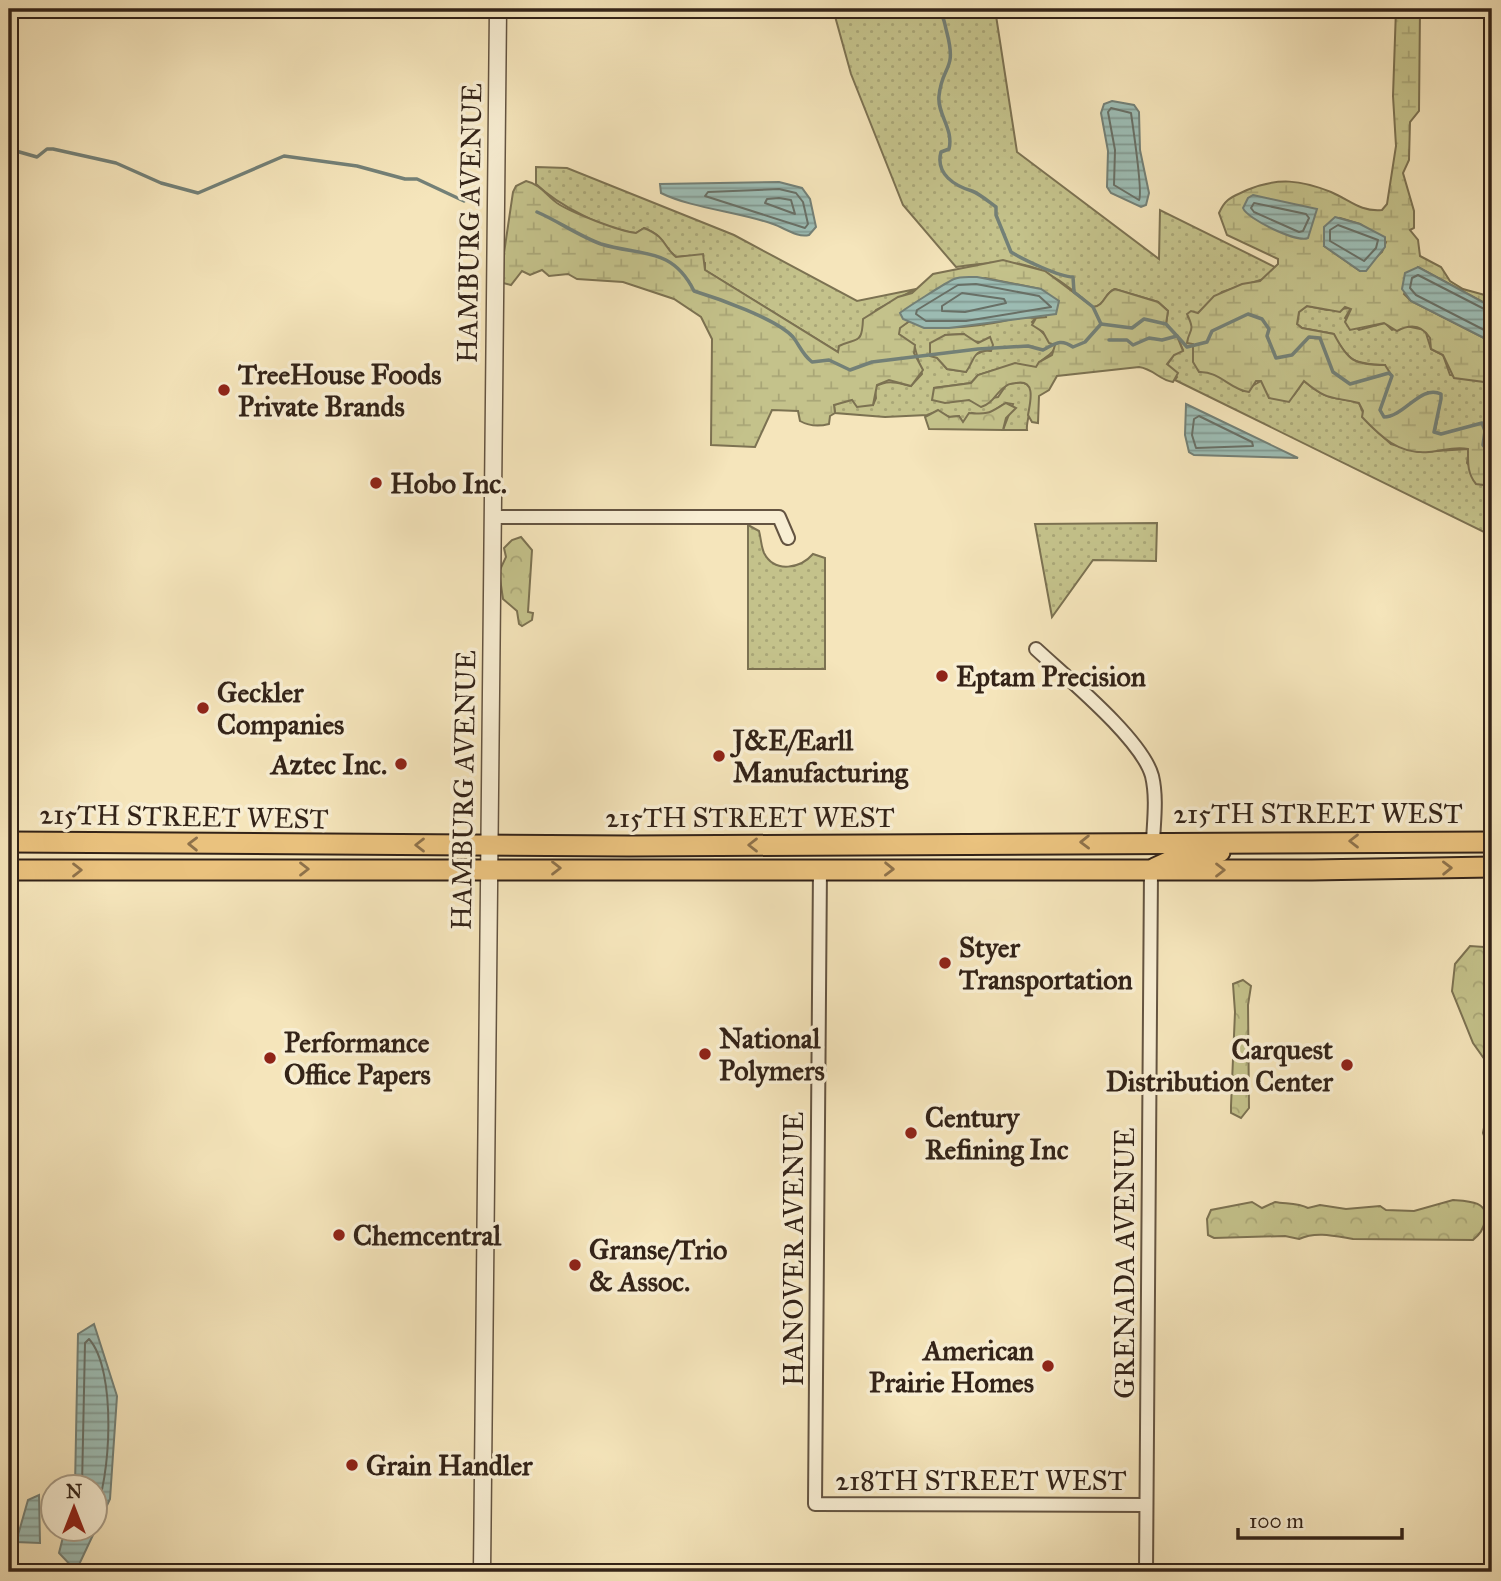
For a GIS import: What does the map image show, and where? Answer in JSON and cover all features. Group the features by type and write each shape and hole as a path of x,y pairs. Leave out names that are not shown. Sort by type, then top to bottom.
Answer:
{"main road":[{"path":"970,869 1041,861 1128,858 1153,841"},
{"path":"1152,870 1161,863 1181,856 1285,850 1311,841"},
{"name":"215TH STREET WEST","path":"9,842 489,845 1492,842"},
{"name":"215TH STREET WEST","path":"9,870 1152,870 1492,867"}],"street":[{"name":"HAMBURG AVENUE","path":"482,1572 498,9"},
{"path":"493,517 779,517 788,538"},
{"path":"1036,649 1112,722 1143,758 1154,790 1153,841"},
{"name":"HANOVER AVENUE","path":"816,1504 820,868"},
{"name":"GRENADA AVENUE","path":"1146,1572 1152,870"},
{"name":"218TH STREET WEST","path":"816,1504 1146,1505"}],"green space":[{"path":"833,9 995,9 1017,152 1159,259 1160,210 1275,267 1267,278 1222,292 1198,313 1188,317 1193,323 1193,344 1204,371 1216,374 1243,391 1261,381 1294,395 1304,381 1324,395 1359,403 1367,422 1391,444 1418,452 1469,449 1467,463 1486,485 1492,486 1492,536 1175,380 1177,377 1167,365 1174,355 1183,350 1177,336 1166,324 1168,311 1158,302 1115,289 1100,304 1093,307 1059,280 1030,266 999,263 956,267 903,205 851,74"},
{"path":"1396,9 1420,9 1419,111 1410,122 1409,160 1403,173 1414,211 1414,228 1410,230 1418,240 1420,256 1441,267 1450,281 1463,289 1492,297 1492,307 1418,267 1404,294 1411,301 1492,342 1492,383 1454,378 1443,355 1431,349 1430,338 1419,328 1407,327 1397,331 1384,323 1350,330 1345,322 1351,309 1345,307 1340,312 1307,306 1299,312 1297,324 1302,328 1334,334 1353,360 1385,365 1392,376 1380,410 1384,417 1399,412 1426,393 1434,392 1441,394 1435,432 1441,434 1482,423 1492,432 1492,486 1476,484 1473,480 1468,449 1418,452 1399,447 1383,437 1362,417 1363,411 1359,403 1324,395 1304,381 1289,402 1269,398 1261,381 1256,381 1249,392 1242,391 1213,374 1199,372 1193,362 1193,344 1187,343 1191,328 1187,314 1191,311 1198,313 1214,296 1242,284 1260,281 1278,264 1278,259 1227,235 1219,213 1230,198 1269,183 1289,182 1320,188 1361,207 1382,210 1387,204 1396,146 1393,96","holes":["1340,218 1360,224 1386,242 1382,252 1360,271 1324,246"]},
{"path":"536,167 567,168 734,235 857,301 916,289 876,310 857,341 838,352 705,270 705,263 686,256 676,257 651,231 644,228 636,233 624,231 597,222 569,208 536,184"},
{"path":"526,181 539,187 557,203 584,216 628,232 636,233 644,228 652,232 676,257 703,254 705,270 838,352 839,346 860,337 863,319 898,297 912,293 933,274 1003,260 1045,271 1093,307 1100,304 1115,289 1158,302 1168,311 1166,324 1177,336 1183,351 1174,355 1167,364 1178,373 1173,382 1139,367 1057,376 1049,390 1039,396 1038,423 1032,422 1028,415 1031,393 1030,388 1023,383 1007,385 989,403 981,407 969,400 945,403 932,400 934,388 971,383 978,375 1015,363 1036,367 1039,362 1052,355 1055,345 1049,343 1043,332 1032,325 1036,318 1046,317 1041,289 985,278 938,289 914,304 911,320 900,328 899,334 915,345 914,353 923,370 911,386 889,380 877,385 873,405 857,407 852,400 834,405 835,413 830,416 829,424 825,425 814,426 800,421 798,411 772,410 755,447 711,445 712,339 701,317 674,299 623,282 577,279 568,274 549,276 542,270 530,275 522,271 511,285 503,283 504,253 513,192 516,186"},
{"path":"1307,306 1327,310 1351,308 1345,318 1359,330 1385,323 1392,330 1406,326 1425,330 1431,349 1443,355 1450,375 1492,383 1492,432 1482,423 1441,434 1434,432 1441,394 1428,392 1394,417 1384,417 1380,410 1385,365 1359,362 1343,350 1333,334 1302,328 1297,324 1299,312"},
{"path":"1020,317 1036,318 1032,322 1056,346 1054,350 1037,367 994,370 978,375 971,383 934,388 972,401 998,397 1007,384 1024,383 1029,386 1032,397 1027,430 1003,430 1013,404 1006,403 988,414 972,413 963,423 959,416 949,417 938,411 927,415 885,417 835,413 834,405 848,399 873,405 876,398 875,387 888,382 911,386 922,374 915,348 898,334 899,328 911,320 934,327 949,327","holes":["964,334 971,341 980,342 986,350 972,356 966,372 947,369 938,358 945,335"]},
{"path":"964,334 978,343 990,337 993,345 991,351 980,352 975,356 966,372 947,369 937,358 930,356 930,343 945,335"},
{"path":"1006,403 1016,408 1006,418 1003,430 929,429 925,417 938,410 949,417 959,416 963,422 969,413 989,412"},
{"path":"1157,523 1156,561 1093,560 1052,617 1035,524"},
{"path":"748,525 759,531 764,553 775,564 788,567 802,563 813,554 825,558 825,669 748,669"},
{"path":"521,537 532,550 528,612 533,613 532,620 522,626 519,624 517,611 503,599 499,572 506,557 504,548 512,540"},
{"path":"1492,924 1492,1070 1473,1043 1452,991 1455,964 1470,946 1484,947 1490,938 1489,926"},
{"path":"1243,980 1251,986 1248,1005 1249,1108 1241,1118 1231,1113 1231,1106 1235,1012 1233,984"},
{"path":"1492,1070 1492,1183 1484,1160 1490,1153 1483,1133 1491,1092"},
{"path":"1453,1200 1476,1203 1484,1209 1486,1214 1483,1227 1473,1240 1353,1239 1319,1235 1299,1239 1285,1236 1214,1238 1208,1235 1207,1219 1211,1210 1252,1202 1262,1208 1275,1202 1308,1208 1320,1205 1346,1209 1380,1206 1386,1210 1414,1211"}],"water":[{"path":"1112,101 1134,105 1139,112 1140,150 1149,193 1146,205 1141,207 1111,193 1107,187 1108,151 1101,113 1104,104"},
{"path":"779,182 802,188 810,199 816,227 809,235 796,234 760,220 673,198 661,193 660,184"},
{"path":"1253,195 1317,209 1308,238 1284,234 1246,213 1243,208 1248,198"},
{"path":"1335,217 1360,224 1385,237 1385,247 1366,271 1360,271 1324,246 1324,227"},
{"path":"1418,267 1492,307 1492,342 1411,301 1402,289 1405,273"},
{"path":"959,277 977,277 1041,289 1059,301 1056,314 949,328 924,328 903,319 900,313 950,281"},
{"path":"1186,404 1298,458 1194,455 1189,452 1185,435"},
{"path":"94,1324 117,1396 108,1503 108,1472 75,1472 78,1334"},
{"path":"38,1495 40,1543 16,1542 28,1500"},
{"path":"62,1542 90,1542 76,1571 59,1553"}],"waterway":[{"path":"937,9 944,20 950,46 950,62 939,96 950,142 949,149 941,152 940,160 944,173 959,186 978,194 996,207 996,215 1011,252 1051,271 1073,277 1074,292 1093,307 1101,324"},
{"path":"9,149 37,157 47,149 53,149 116,163 161,183 198,193 284,156 357,166 405,179 417,179 464,201"},
{"path":"537,212 601,244 654,255 665,260 676,266 694,291 746,310 785,330 812,362 829,360 850,370 872,362 978,349 1028,346 1043,350 1061,342 1073,347 1085,342 1101,324"},
{"path":"1109,340 1127,340 1133,345 1149,338 1162,340 1177,336 1187,347 1207,342 1212,331 1248,314 1262,319 1269,329 1267,336 1276,358 1292,355 1309,337 1320,338 1333,372 1350,384 1389,373 1392,376 1380,410 1384,417 1399,412 1426,393 1441,394 1434,432 1441,434 1482,423 1485,431 1483,445 1492,456"},
{"path":"1101,324 1132,328 1144,319 1166,324 1177,336"}],"place":[{"name":"TreeHouse Foods Private Brands","path":"224,390"},
{"name":"Hobo Inc.","path":"376,483"},
{"name":"Eptam Precision","path":"942,676"},
{"name":"Geckler Companies","path":"203,708"},
{"name":"J&E/Earll Manufacturing","path":"719,756"},
{"name":"Aztec Inc.","path":"401,764"},
{"name":"Styer Transportation","path":"945,963"},
{"name":"National Polymers","path":"705,1054"},
{"name":"Performance Office Papers","path":"270,1058"},
{"name":"Carquest Distribution Center","path":"1347,1065"},
{"name":"Century Refining Inc","path":"911,1133"},
{"name":"Chemcentral","path":"339,1235"},
{"name":"Granse/Trio & Assoc.","path":"575,1265"},
{"name":"American Prairie Homes","path":"1048,1366"},
{"name":"Grain Handler","path":"352,1465"}]}
